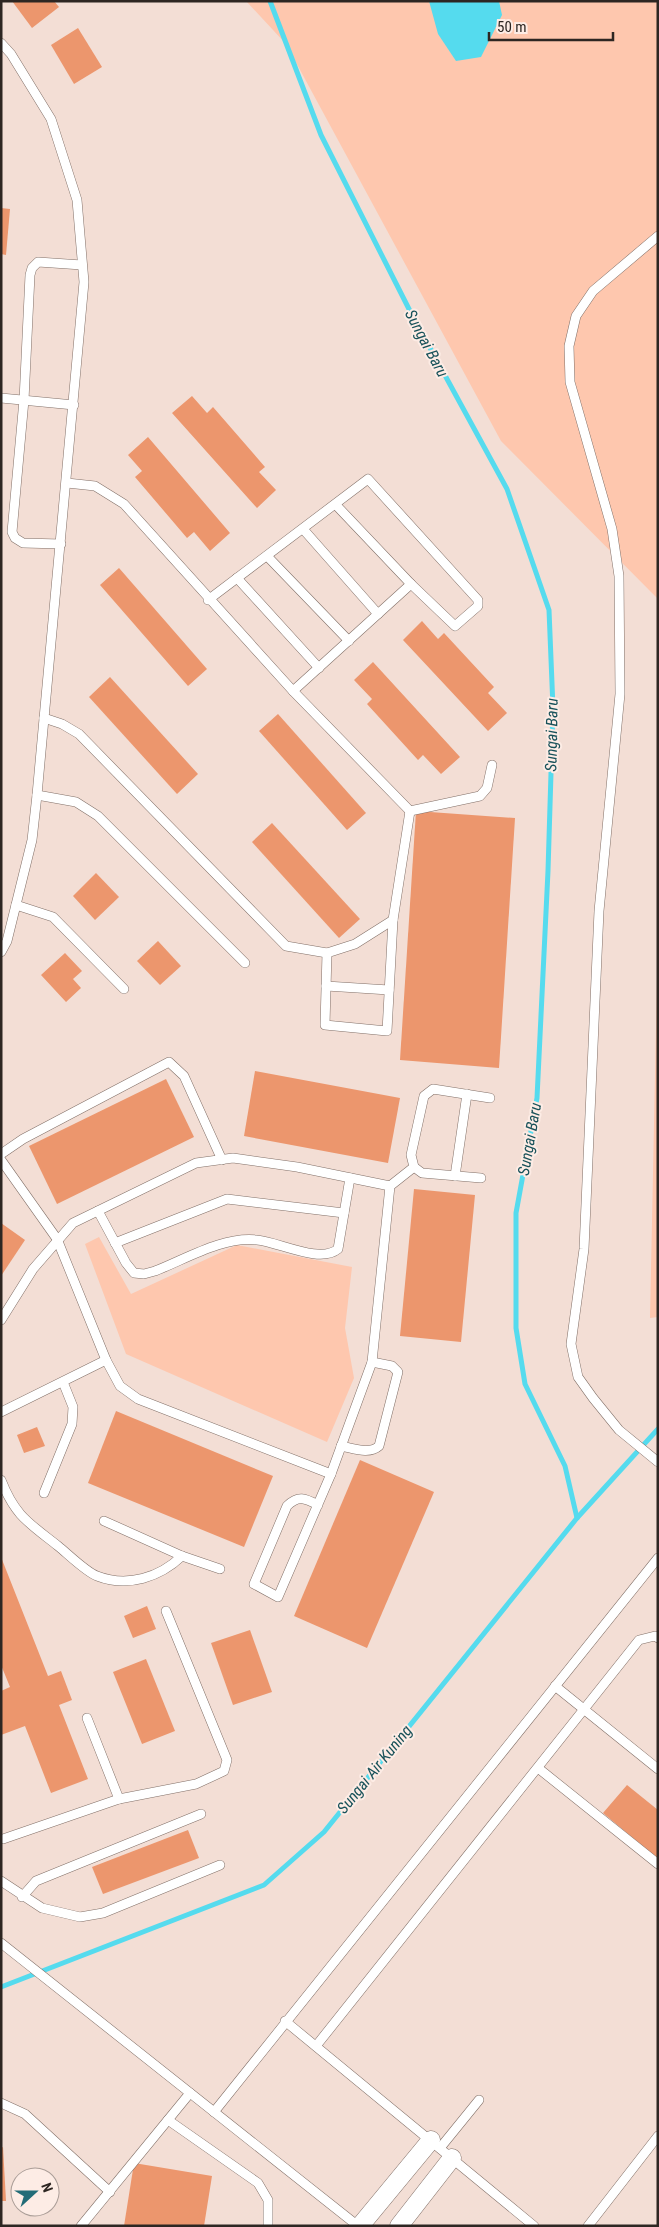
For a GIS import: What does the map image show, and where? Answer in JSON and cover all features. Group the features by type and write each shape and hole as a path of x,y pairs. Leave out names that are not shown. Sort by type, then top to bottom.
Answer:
{"street":[{"path":"359,2226 441,2149"},
{"path":"399,2226 441,2149"}],"lane":[{"path":"1,43 11,54 51,119 77,200 84,282 67,483 32,840 7,941 1,952"},
{"path":"658,236 593,291 576,316 569,346 570,382 612,529 619,576 620,694 599,911 584,1249 571,1344 578,1377 619,1430 658,1462"},
{"path":"61,544 23,543 15,538 12,532 24,400 30,276 32,268 38,262 82,265"},
{"path":"1,398 74,405"},
{"path":"208,600 368,479 478,600 478,606 455,626 411,584 336,505"},
{"path":"67,483 95,486 124,504 148,529 208,600 293,692 410,811"},
{"path":"303,529 378,614"},
{"path":"267,556 349,641"},
{"path":"236,578 319,668"},
{"path":"293,692 411,584"},
{"path":"44,718 62,724 79,734 286,946 327,953 355,944 393,920"},
{"path":"410,811 480,796 487,788 492,765"},
{"path":"37,795 76,802 98,816 245,962"},
{"path":"327,953 325,1025 387,1030 393,920 410,811"},
{"path":"16,904 53,917 124,989"},
{"path":"326,986 389,990"},
{"path":"1,1154 22,1139 169,1062 184,1076 222,1160"},
{"path":"481,1178 422,1173 414,1167 411,1155 424,1096 433,1089 490,1098"},
{"path":"455,1176 467,1094"},
{"path":"1,1320 33,1269 57,1239 73,1223 196,1164 233,1158 390,1186"},
{"path":"1,1160 57,1239 106,1360 120,1386 138,1399 331,1474"},
{"path":"318,1504 304,1498 294,1499 287,1506 254,1584 278,1597 331,1474 372,1362 390,1186 414,1167"},
{"path":"98,1210 126,1263 134,1273 144,1274 227,1242 243,1239 258,1240 319,1255 333,1253 338,1249 350,1178"},
{"path":"115,1243 214,1203 227,1200 344,1213"},
{"path":"1,1412 106,1360"},
{"path":"341,1446 368,1451 374,1450 379,1446 398,1372 392,1366 372,1362"},
{"path":"44,1493 72,1424 73,1407 63,1382"},
{"path":"1,1480 10,1502 22,1518 97,1576 132,1582 170,1568 182,1556"},
{"path":"104,1521 182,1556 220,1569"},
{"path":"214,2112 285,2020 658,1558"},
{"path":"1,1828 2,1840 119,1799 208,1780 224,1771 227,1760 166,1610"},
{"path":"316,2046 639,1640 655,1636 658,1638"},
{"path":"554,1686 658,1769"},
{"path":"87,1718 119,1799"},
{"path":"538,1768 658,1864"},
{"path":"22,1897 36,1881 201,1814"},
{"path":"1,1881 22,1897 42,1908 80,1918 103,1913 220,1865"},
{"path":"1,1942 26,1964 359,2226"},
{"path":"285,2020 534,2226"},
{"path":"81,2226 190,2093"},
{"path":"441,2149 479,2100"},
{"path":"1,2104 25,2114 110,2192"},
{"path":"168,2120 258,2183 268,2200 268,2226"},
{"path":"588,2226 658,2136"}],"shaded area":[{"path":"246,1 658,1 658,599 501,441 286,44"},
{"path":"658,931 658,1317 650,1318"},
{"path":"99,1237 131,1294 237,1245 352,1267 345,1328 354,1378 327,1442 126,1354 85,1244"}],"water":[{"path":"429,1 499,1 502,15 481,57 456,61 438,34"}],"building":[{"path":"12,1 54,1 59,7 32,28"},
{"path":"78,28 102,67 74,84 51,45"},
{"path":"1,208 10,209 6,255 1,254"},
{"path":"192,396 207,413 213,407 265,467 259,472 276,490 257,508 172,413"},
{"path":"148,437 230,533 210,551 194,532 187,538 135,477 142,471 128,455"},
{"path":"119,568 207,669 188,686 100,585"},
{"path":"422,621 438,639 444,633 494,687 488,693 507,713 488,731 403,640"},
{"path":"373,662 460,757 441,774 423,755 418,760 367,704 372,699 354,680"},
{"path":"110,677 198,774 177,794 89,697"},
{"path":"278,714 366,813 347,830 259,731"},
{"path":"416,811 515,818 499,1068 400,1060"},
{"path":"272,823 360,919 339,938 252,842"},
{"path":"96,873 119,897 95,920 73,896"},
{"path":"158,941 181,966 160,985 137,961"},
{"path":"65,953 82,971 73,979 81,988 66,1002 41,975"},
{"path":"255,1071 400,1098 388,1163 244,1136"},
{"path":"166,1079 194,1137 57,1204 29,1146"},
{"path":"414,1189 475,1195 461,1342 400,1336"},
{"path":"1,1223 25,1240 1,1276"},
{"path":"116,1411 273,1476 244,1547 88,1483"},
{"path":"37,1427 45,1446 24,1453 17,1435"},
{"path":"360,1460 434,1492 367,1648 294,1616"},
{"path":"1,1557 48,1676 61,1671 72,1700 59,1705 88,1779 51,1793 25,1726 1,1735 1,1691 10,1687 1,1665"},
{"path":"147,1606 156,1629 133,1638 124,1616"},
{"path":"250,1630 272,1692 233,1705 211,1643"},
{"path":"146,1659 175,1731 142,1744 113,1672"},
{"path":"627,1785 658,1810 658,1859 603,1813"},
{"path":"188,1830 199,1858 103,1894 92,1867"},
{"path":"3,2147 6,2201 1,2201 1,2148"},
{"path":"134,2163 212,2176 204,2226 124,2226"}],"waterway":[{"name":"Sungai Baru","path":"270,1 321,135 411,313 507,489 549,610 553,708 548,871 537,1098 516,1213 516,1328 525,1384 565,1466 577,1518"},
{"name":"Sungai Air Kuning","path":"1,1987 264,1885 324,1832 577,1518 658,1429"}]}
